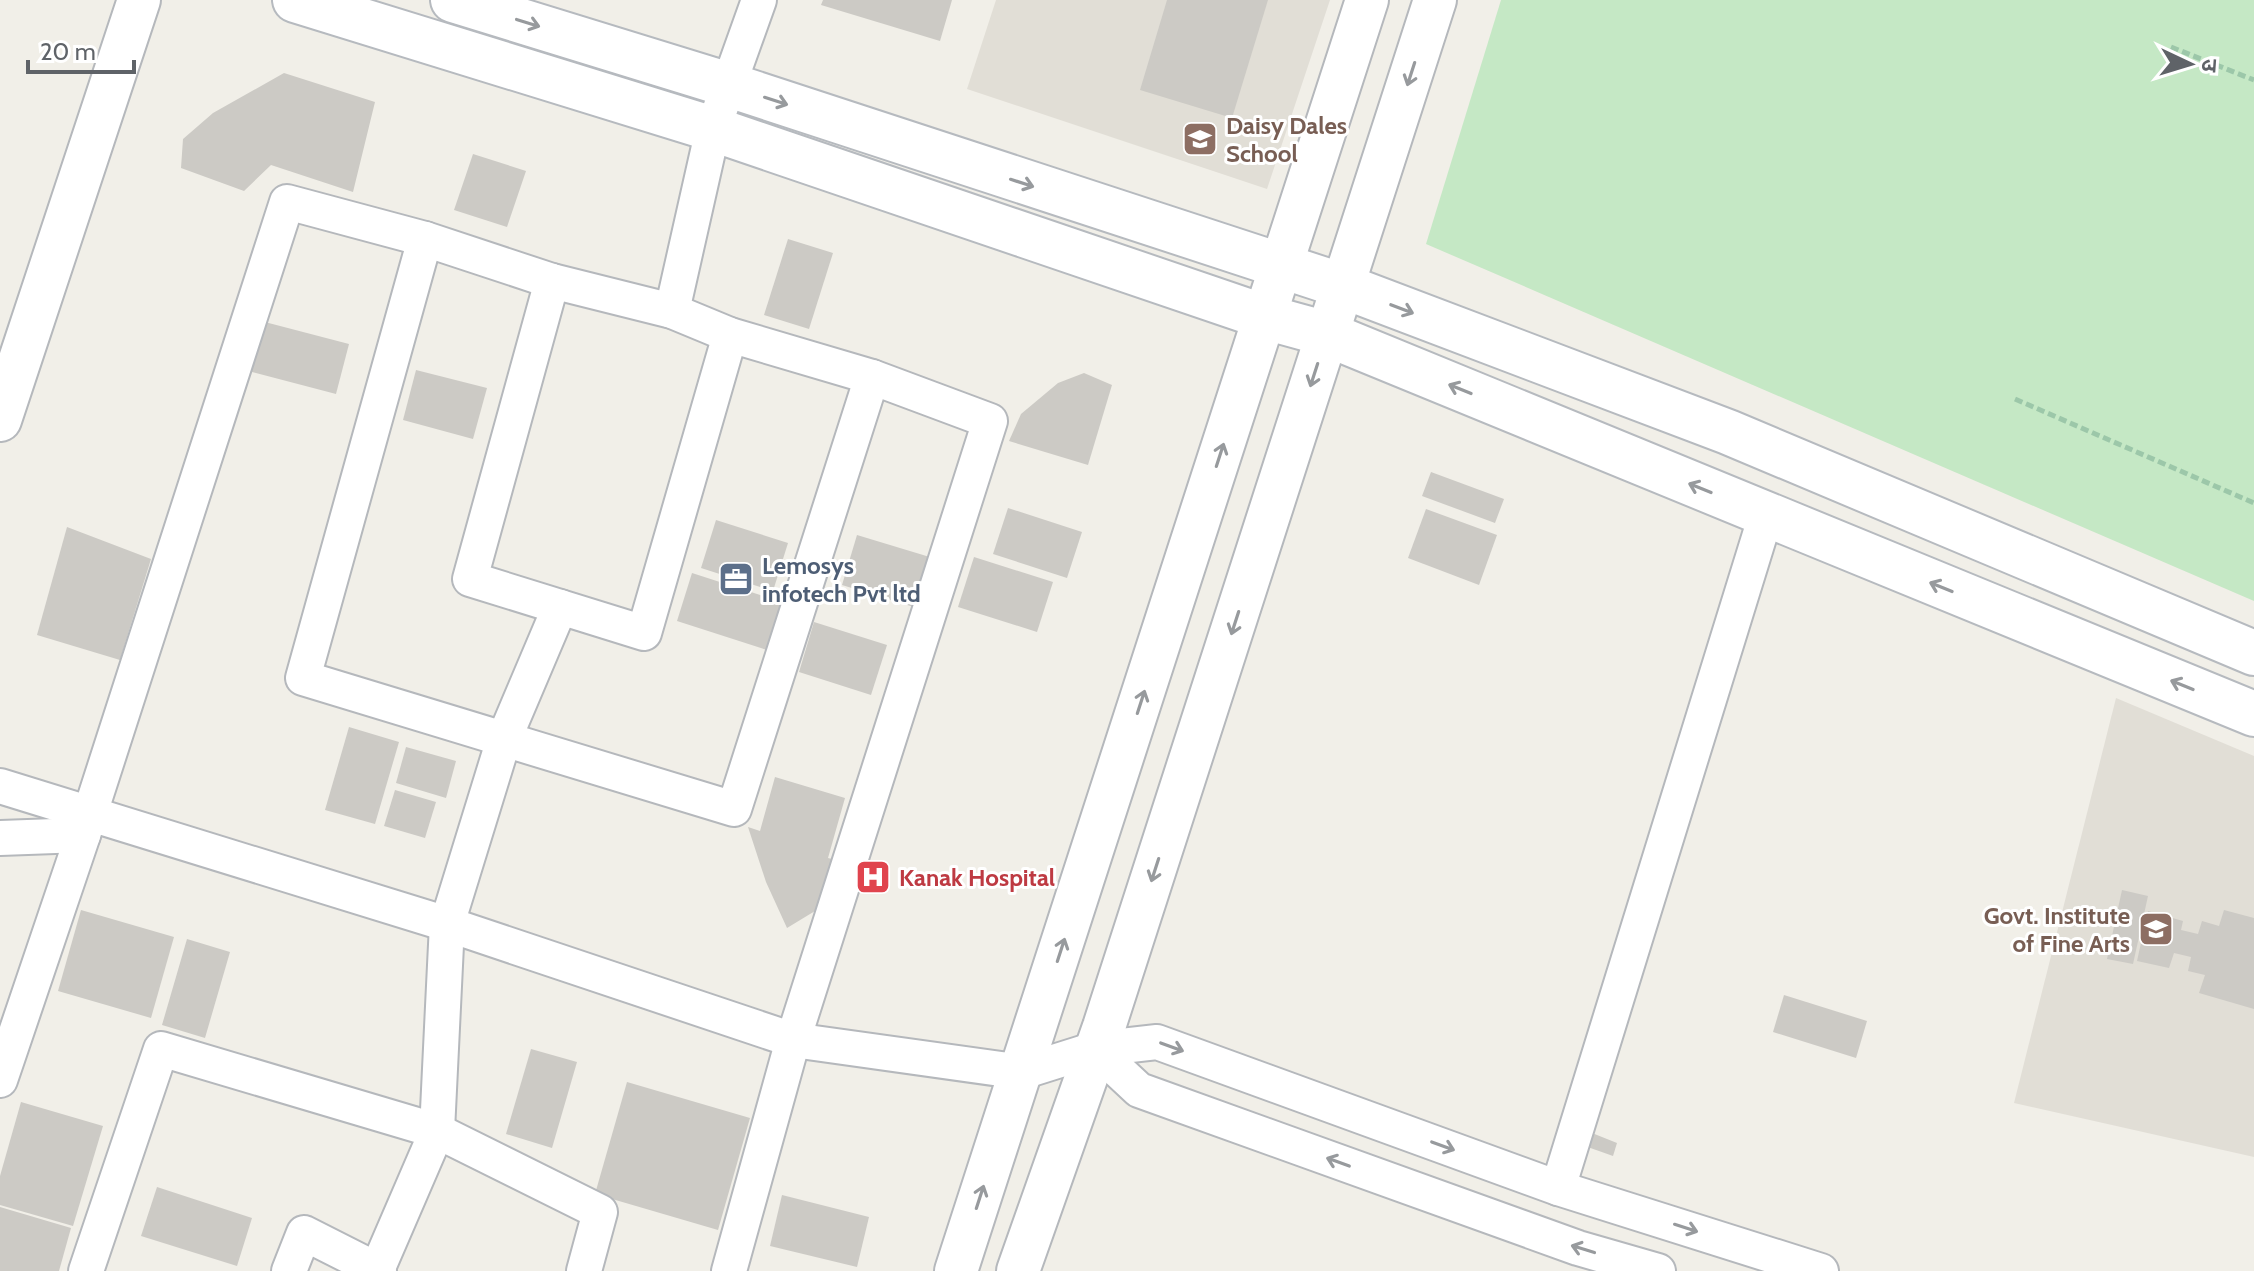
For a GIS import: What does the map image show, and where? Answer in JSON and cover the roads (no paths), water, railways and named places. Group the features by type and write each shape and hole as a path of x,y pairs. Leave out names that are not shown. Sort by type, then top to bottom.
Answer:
{"main road":[{"path":"295,0 713,129 1265,317 1327,334 2254,714"},
{"path":"453,0 729,85 1280,268 1343,286 1728,432 2254,653"}],"street":[{"path":"0,420 139,0"},
{"path":"672,311 713,129 759,0"},
{"path":"956,1271 1367,0"},
{"path":"1018,1271 1095,1049 1435,0"},
{"path":"0,1080 87,824 287,202 425,239 552,281 672,311 730,335 872,377 990,421 793,1040 729,1271"},
{"path":"425,239 303,678 734,809 872,377"},
{"path":"552,281 470,579 644,633 730,335"},
{"path":"1558,1188 1766,515"},
{"path":"289,1271 304,1233 378,1271 437,1131 447,924 504,739 560,607"},
{"path":"0,786 87,824 447,924 793,1040 1022,1072 1095,1049 1157,1042 1558,1188 1821,1271"},
{"path":"0,838 87,824"},
{"path":"86,1271 161,1049 437,1131 600,1212 584,1271"},
{"path":"1095,1049 1139,1090 1578,1248 1658,1271"}],"place":[{"name":"Daisy Dales School","path":"1200,139"},
{"name":"Lemosys infotech Pvt ltd","path":"736,579"},
{"name":"Kanak Hospital","path":"873,877"},
{"name":"Govt. Institute of Fine Arts","path":"2156,929"}]}
